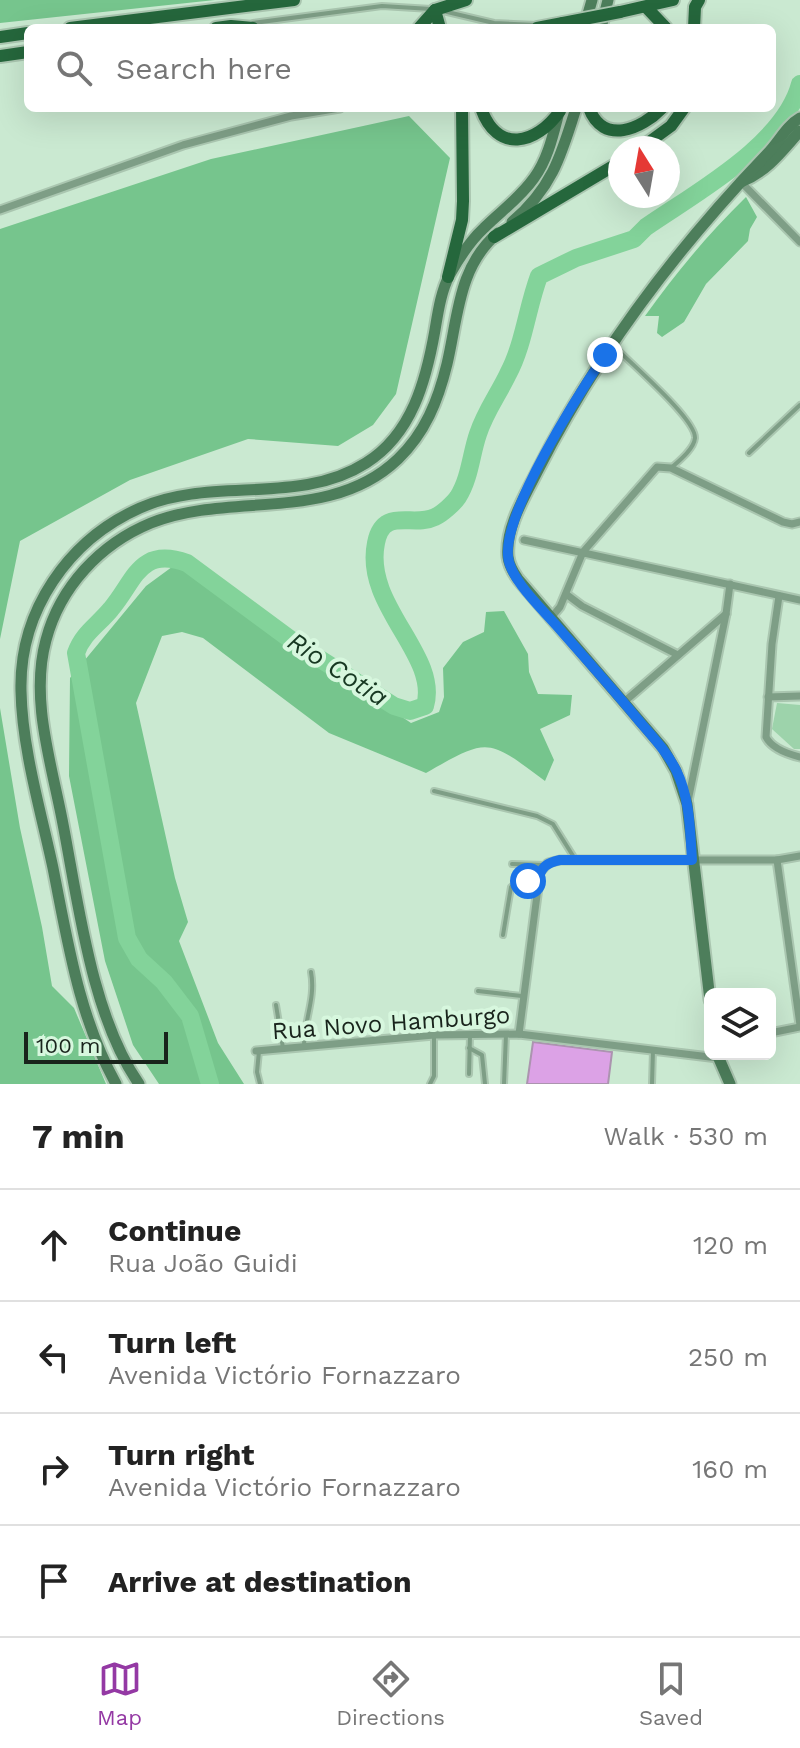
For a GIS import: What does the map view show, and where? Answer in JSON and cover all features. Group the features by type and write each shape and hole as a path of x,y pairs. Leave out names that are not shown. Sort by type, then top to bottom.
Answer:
{"main road":[{"path":"102,24 294,0"},
{"path":"423,24 435,10 466,0"},
{"path":"585,24 592,0"},
{"path":"602,24 608,0"},
{"path":"559,24 673,0"},
{"path":"694,24 695,7 699,0"},
{"path":"646,7 662,24"},
{"path":"435,10 439,24"},
{"path":"0,37 24,34"},
{"path":"0,56 24,53"},
{"path":"116,1084 85,1016 74,974 23,721 22,661 37,608 51,582 94,535 141,507 191,493 310,484 342,476 382,451 404,427 417,401 463,211 462,112"},
{"path":"483,112 498,135 510,139 538,135 549,127 559,112"},
{"path":"448,277 484,227 521,195 535,177 545,161 559,112"},
{"path":"139,1084 119,1048 92,967 57,792 41,695 41,664 52,620 67,592 102,551 153,523 224,507 320,499 350,491 377,477 398,459 420,434 428,419 447,364 461,291 468,273 494,237 537,198 552,177 575,112"},
{"path":"591,112 596,121 617,130 641,126 657,112"},
{"path":"657,136 671,126 681,112"},
{"path":"708,988 687,804 676,771 670,759 624,702 550,619 510,568 509,539 523,499 555,436 612,344 698,230 788,127 800,118"},
{"path":"741,182 756,176 770,164 800,131"},
{"path":"494,237 608,169"},
{"path":"720,1060 730,1084"}],"street":[{"path":"0,210 183,145 316,112"},
{"path":"741,182 800,242"},
{"path":"550,619 560,607 583,552 657,467 671,468 774,519 788,524 798,523"},
{"path":"524,540 800,600"},
{"path":"687,804 730,584"},
{"path":"566,594 582,606 678,655"},
{"path":"779,596 766,737 768,742 782,751 800,757"},
{"path":"624,702 726,614"},
{"path":"768,697 800,696"},
{"path":"519,1034 541,873 560,860 777,860 800,856"},
{"path":"776,1032 800,1026 777,860"},
{"name":"Rua Novo Hamburgo","path":"258,1051 434,1035 506,1033 704,1055"}],"lane":[{"path":"246,24 382,6 435,10 494,23 559,24"},
{"path":"612,344 692,427 694,443 671,468"},
{"path":"749,453 800,405"},
{"path":"434,791 537,816 553,824 575,859"},
{"path":"512,864 541,873"},
{"path":"503,935 511,887 541,873"},
{"path":"304,1046 314,988 311,972"},
{"path":"478,991 522,996"},
{"path":"276,1005 283,1048"},
{"path":"469,1074 470,1033"},
{"path":"504,1084 506,1033"},
{"path":"430,1084 434,1076 434,1035"},
{"path":"469,1048 482,1055 485,1084"},
{"path":"652,1084 653,1050"},
{"path":"258,1051 260,1084"}],"green space":[{"path":"0,0 215,0 0,23"},
{"path":"409,116 450,158 396,394 373,425 338,446 248,439 130,480 20,541 0,639 0,229 211,159"},
{"path":"746,197 757,217 748,241 706,284 684,322 662,337 657,333 659,316 645,316 693,254"},
{"path":"176,564 411,723 439,712 444,697 443,668 463,642 484,632 486,612 504,611 528,654 529,672 538,694 572,695 570,715 540,729 554,760 545,781 511,757 487,747 463,753 426,773 329,733 203,638 182,632 162,636 136,703 175,878 188,922 179,941 218,1043 244,1084 159,1084 133,1045 105,961 69,776 70,678 146,586"},
{"path":"777,703 800,705 800,749 794,749 772,729"},
{"path":"0,708 20,828 52,986 74,1008 106,1084 0,1084"}],"building":[{"path":"533,1042 612,1052 608,1084 527,1084"}],"waterway":[{"name":"Rio Cotia","path":"210,1084 190,1016 164,982 139,959 127,938 76,653 79,646 140,569 158,559 171,559 187,563 298,645 394,706 410,711 425,706 427,687 422,668 380,588 375,566 380,532 392,521 435,517 458,497 481,426 518,351 539,276 576,258 634,239 646,227 712,183 757,147 776,127 791,106 800,84"}],"route":[{"path":"528,881 538,881 545,865 560,860 692,860 687,804 676,771 663,748 536,603 510,568 508,557 509,539 523,499 555,436 605,355"}]}
